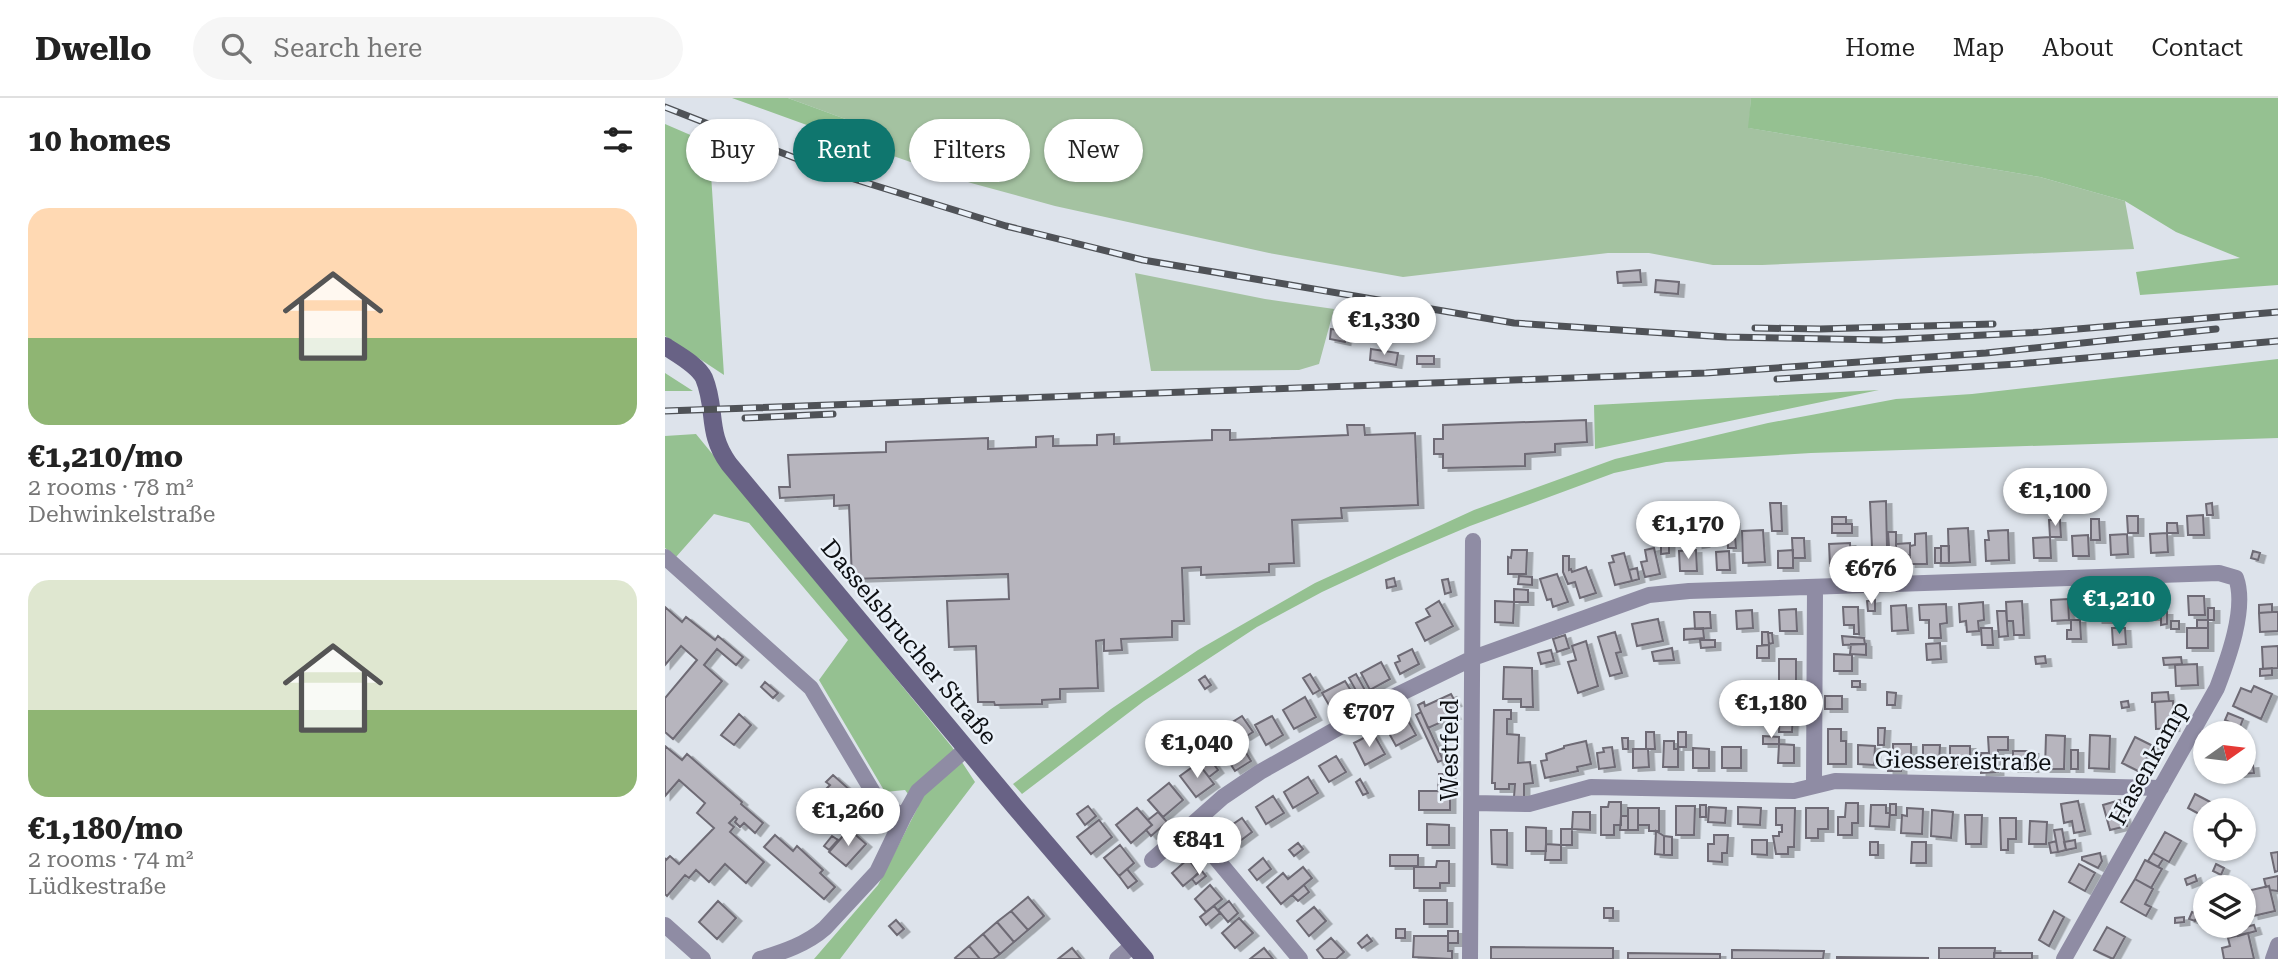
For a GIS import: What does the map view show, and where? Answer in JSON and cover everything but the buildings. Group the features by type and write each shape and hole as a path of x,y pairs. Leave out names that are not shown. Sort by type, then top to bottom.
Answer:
{"street":[{"name":"Dasselsbrucher Straße","path":"665,346 703,376 714,437 719,450 1145,959"},
{"name":"Westfeld","path":"1470,959 1473,541"},
{"path":"665,558 811,688 880,804 904,816"},
{"name":"Hasenkamp","path":"1815,588 2219,573 2236,578 2240,589 2232,648 2217,688 2064,959"},
{"path":"1151,859 1223,797 1260,772 1395,696 1473,658 1649,595 1689,591 1815,588 1814,785"},
{"path":"760,959 789,950 825,928 877,872 918,791 966,748"},
{"name":"Giessereistraße","path":"1473,803 1528,804 1591,787 1794,791 1835,781 2161,788"},
{"path":"1189,826 1300,959"},
{"path":"665,925 703,959"},
{"path":"2273,959 2278,944"},
{"path":"1117,959 1133,945"}],"green space":[{"path":"732,98 788,98 845,119 793,120"},
{"path":"788,98 1751,98 1749,128 2040,177 2125,201 2134,249 1762,265 1713,265 1649,253 1608,253 1403,277 1269,253 1055,206 968,182 1030,182 1030,119 909,119 909,161 895,157 895,119 845,119"},
{"path":"1751,98 2278,98 2278,285 2140,295 2136,272 2240,258 2176,232 2125,201 2040,177 1748,128"},
{"path":"665,124 686,133 686,182 712,182 724,375 665,336"},
{"path":"1135,273 1265,299 1334,309 1319,364 1299,370 1151,371"},
{"path":"2278,359 2278,438 1811,453 1666,462 1614,473 1470,526 1322,592 1257,627 1144,701 1022,794 1013,784 1111,709 1198,650 1315,583 1474,510 1615,459 1768,423 1896,399 1972,394"},
{"path":"665,373 693,391 665,391"},
{"path":"1879,390 1595,449 1594,405"},
{"path":"696,434 952,747 975,782 840,959 814,959 878,885 918,807 905,790 885,792 819,680 848,640 749,523 714,514 676,557 665,548 665,436"}],"railway":[{"path":"665,107 828,171 1006,226 1143,260 1514,323 1726,337 1884,340 2042,332 2278,312"},
{"path":"1755,328 1993,324"},
{"path":"665,411 1706,373 1986,353 2216,329"},
{"path":"1777,379 2017,364 2278,341"},
{"path":"745,418 833,414"}]}
